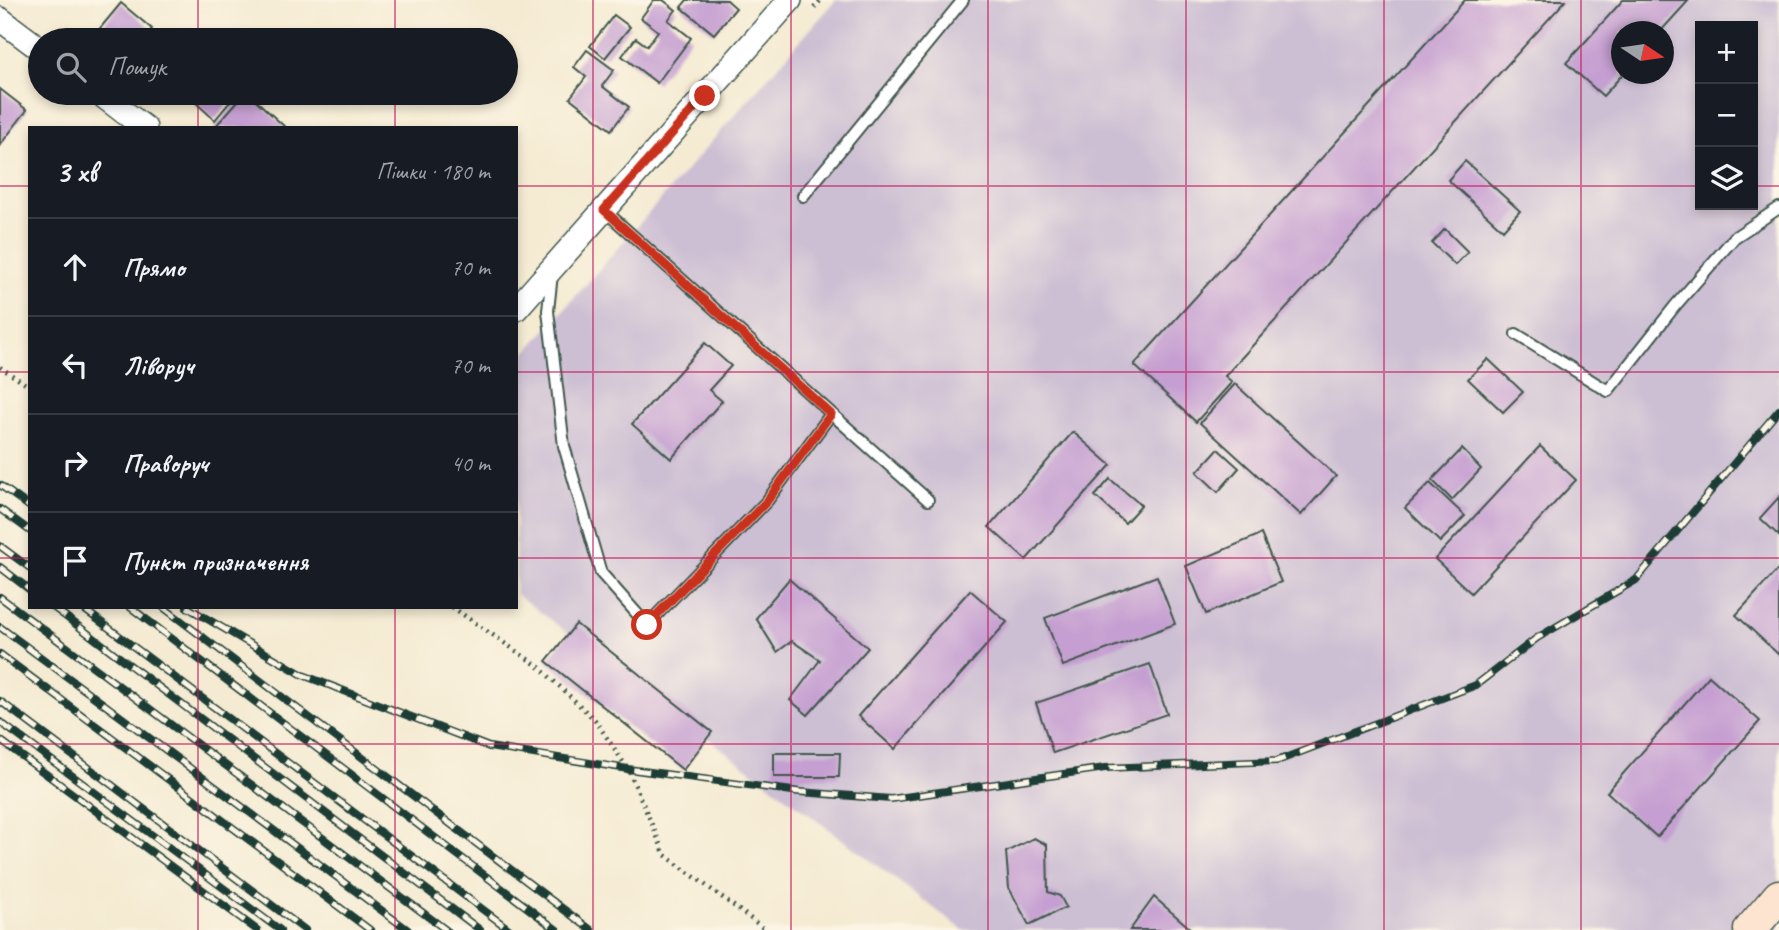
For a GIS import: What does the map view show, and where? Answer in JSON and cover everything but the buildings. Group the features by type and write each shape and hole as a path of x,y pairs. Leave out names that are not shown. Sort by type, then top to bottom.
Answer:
{"street":[{"path":"518,307 790,0"},
{"path":"0,19 28,40"},
{"path":"115,105 142,126"},
{"path":"1749,930 1779,895"}],"lane":[{"path":"803,196 962,0"},
{"path":"1516,334 1608,391 1675,306 1735,237 1779,208"},
{"path":"604,210 928,500"},
{"path":"553,267 548,311 564,446 601,573 647,625 767,501 831,414"}],"path":[{"path":"0,366 28,386"},
{"path":"455,609 538,666 595,720 628,769 665,855 766,930"}],"shaded area":[{"path":"836,0 1779,0 1779,930 963,930 518,596 518,362"}],"railway":[{"path":"190,609 303,675 489,747 628,769 800,792 891,799 1105,768 1277,761 1476,685 1537,638 1636,580 1779,410"},
{"path":"0,485 28,506"},
{"path":"0,509 28,530"},
{"path":"0,546 28,567"},
{"path":"0,567 28,588"},
{"path":"0,597 446,930"},
{"path":"56,609 480,930"},
{"path":"84,609 510,930"},
{"path":"133,609 557,930"},
{"path":"166,609 591,930"},
{"path":"0,627 408,930"},
{"path":"0,654 370,930"},
{"path":"0,701 305,930"},
{"path":"0,722 280,930"},
{"path":"0,740 257,930"}],"route":[{"path":"647,625 767,501 831,414 604,210 705,96"}]}
